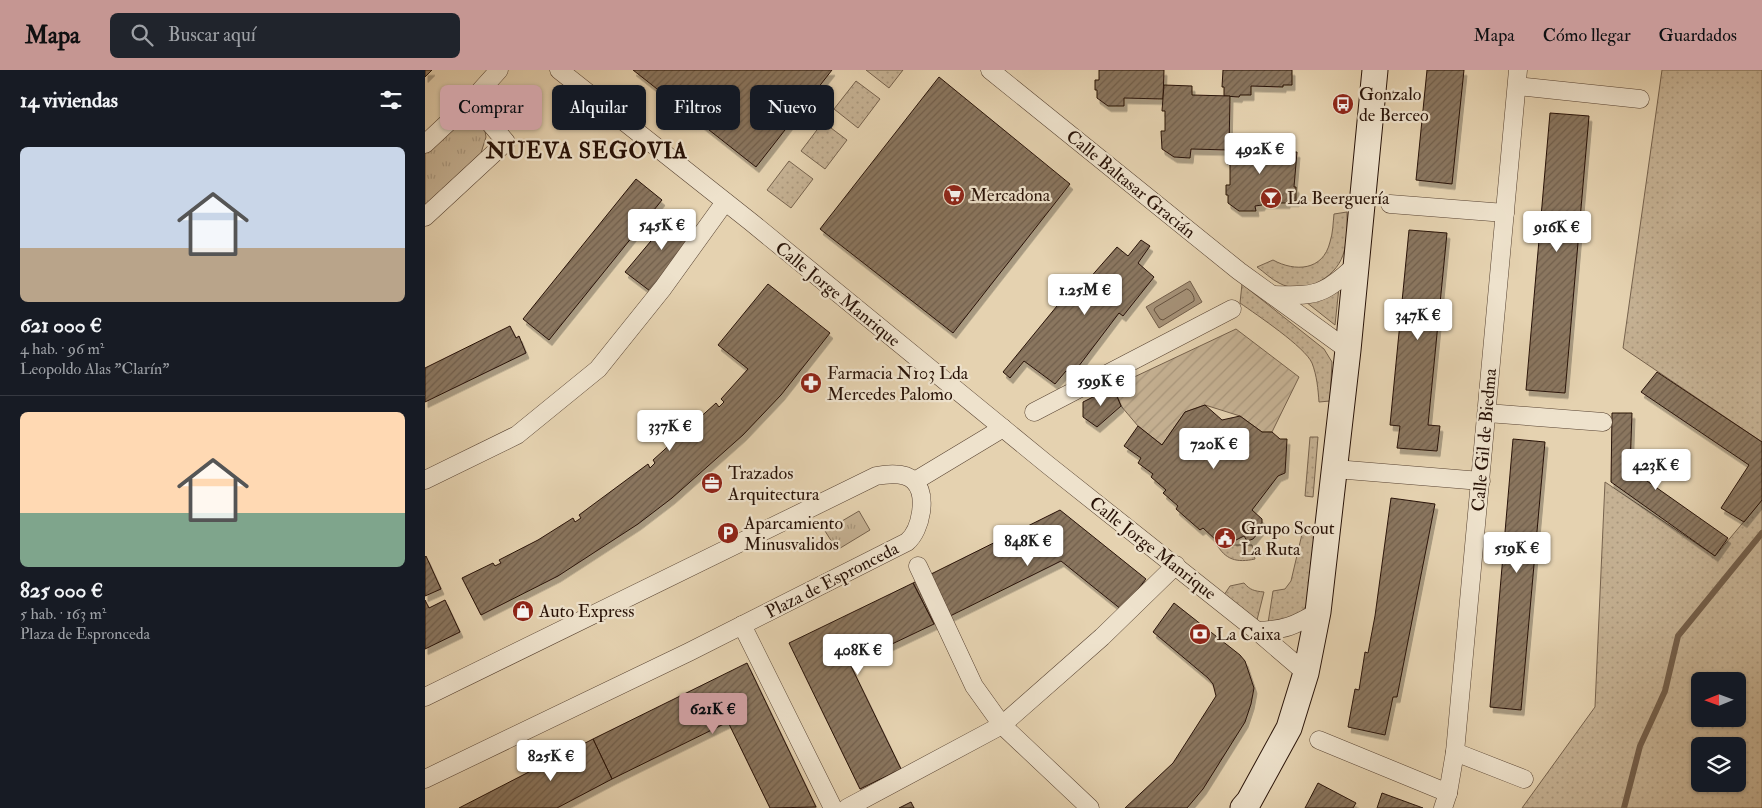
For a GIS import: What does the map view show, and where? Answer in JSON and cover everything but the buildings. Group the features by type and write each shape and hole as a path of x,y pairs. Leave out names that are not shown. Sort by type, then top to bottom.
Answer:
{"street":[{"path":"485,85 499,70"},
{"name":"Calle Jorge Manrique","path":"559,70 1257,631 1306,673"},
{"name":"Calle Baltasar Gracián","path":"990,70 1239,271 1348,350"},
{"path":"1243,808 1249,801 1289,728 1306,673 1318,612 1348,350 1375,70"},
{"path":"1518,78 1640,99"},
{"name":"Calle Gil de Biedma","path":"1445,801 1455,752 1518,78"},
{"path":"425,144 440,130"},
{"path":"425,217 506,142 496,130"},
{"path":"425,480 517,435 598,369 663,288 725,202"},
{"path":"1390,204 1505,214"},
{"path":"1273,295 1297,295 1322,291 1331,286 1357,264"},
{"path":"1034,412 1232,309"},
{"path":"1487,413 1603,422"},
{"path":"425,697 876,476 886,474 907,476 915,481 1003,428"},
{"path":"1335,469 1481,482"},
{"name":"Plaza de Espronceda","path":"425,779 689,652 907,542 917,529 921,514 921,499 915,481"},
{"path":"918,566 975,686 1002,725 1090,808"},
{"path":"847,808 1002,725 1102,638 1176,566"},
{"path":"1257,631 1279,630 1289,627 1318,612"},
{"path":"742,625 833,808"},
{"path":"1319,740 1445,801"},
{"path":"1455,752 1524,779"}],"green space":[{"path":"866,70 903,70 889,88"},
{"path":"1662,70 1762,70 1762,442 1623,348"},
{"path":"856,81 880,99 858,128 834,109"},
{"path":"449,130 485,130 486,137 481,153 425,205 425,152"},
{"path":"817,130 834,130 847,140 825,169 801,151"},
{"path":"789,161 813,179 791,208 767,190"},
{"path":"1347,212 1345,250 1343,255 1333,271 1317,283 1307,286 1288,287 1257,267 1273,260 1281,264 1299,267 1315,264 1326,252 1330,242 1334,214"},
{"path":"1242,284 1324,349 1332,362 1330,401 1319,402 1315,373 1308,356 1280,332 1240,303"},
{"path":"1339,287 1335,325 1306,302"},
{"path":"1236,329 1299,377 1272,432 1262,432 1240,416 1205,405 1185,412 1162,445 1138,426 1121,406 1113,387"},
{"path":"1310,437 1318,437 1313,497 1305,496"},
{"path":"1605,482 1715,556 1762,500 1762,808 1522,808 1595,707"},
{"path":"859,511 870,530 837,550 825,531"},
{"path":"1319,526 1308,604 1291,619 1268,623 1273,591 1285,589 1291,581 1302,534"},
{"path":"1216,543 1252,545 1255,559 1243,561 1232,559 1223,553"},
{"path":"1244,583 1253,590 1264,592 1257,620 1224,595 1230,586"}],"water":[{"path":"1190,281 1202,302 1159,328 1146,307"}],"waterway":[{"path":"1624,808 1640,746 1665,691 1678,636 1762,533"}],"place":[{"name":"Gonzalo de Berceo","path":"1343,104"},
{"name":"Mercadona","path":"954,195"},
{"name":"La Beerguería","path":"1271,198"},
{"name":"Farmacia N103 Lda Mercedes Palomo","path":"811,383"},
{"name":"Trazados Arquitectura","path":"712,483"},
{"name":"Aparcamiento Minusvalidos","path":"728,533"},
{"name":"Grupo Scout La Ruta","path":"1225,538"},
{"name":"Auto Express","path":"523,611"},
{"name":"La Caixa","path":"1200,634"}],"district":[{"name":"NUEVA SEGOVIA","path":"587,150"}]}
